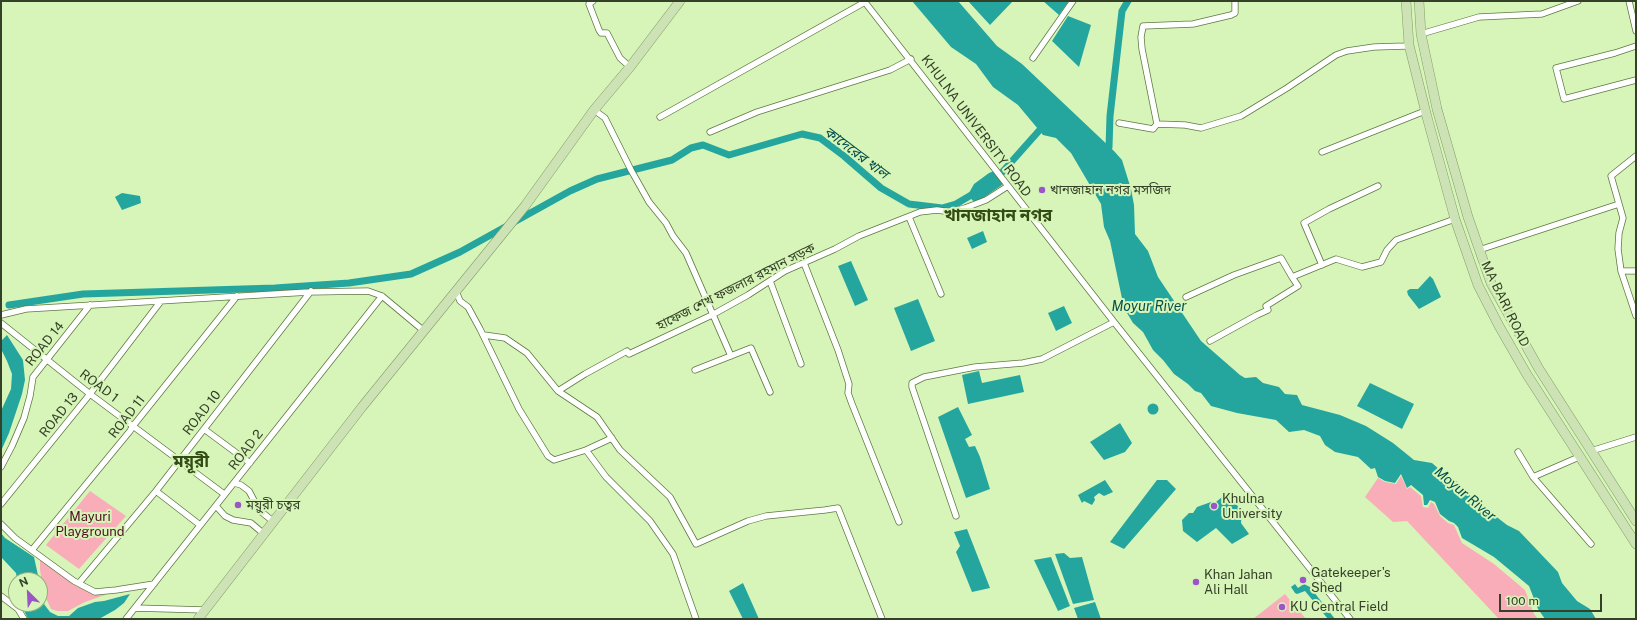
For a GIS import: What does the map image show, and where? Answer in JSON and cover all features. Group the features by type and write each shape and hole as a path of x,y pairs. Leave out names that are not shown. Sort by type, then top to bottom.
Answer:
{"main road":[{"path":"198,619 362,407 525,206 594,110 630,67 680,1"},
{"name":"MA BARI ROAD","path":"1406,1 1409,45 1425,111 1456,219 1478,284 1499,326 1526,373 1636,544"},
{"name":"MA BARI ROAD","path":"1419,1 1421,34 1437,109 1468,217 1491,284 1521,339 1636,521"}],"street":[{"path":"593,1 589,4 599,30 601,33 607,34 620,58 630,67"},
{"path":"1033,58 1073,1"},
{"path":"1119,122 1153,129 1157,124 1142,49 1141,37 1143,26 1192,24 1232,15 1235,13 1235,1"},
{"path":"1421,34 1479,17 1542,14 1576,1"},
{"path":"1629,1 1636,30"},
{"path":"660,117 865,2"},
{"name":"KHULNA UNIVERSITY ROAD","path":"865,2 911,59 1114,322 1350,619"},
{"path":"1157,124 1186,125 1201,128 1241,116 1287,88 1336,55 1347,51 1374,47 1409,45"},
{"path":"1636,46 1556,68 1564,99 1636,80"},
{"path":"710,132 757,112 890,70 911,59"},
{"path":"594,110 605,118 631,170 651,205 666,222 673,236 686,253 731,356"},
{"path":"1322,152 1425,111"},
{"path":"1636,156 1611,176 1623,218 1619,233 1618,249 1621,271 1636,316"},
{"name":"হাফেজ শেখ ফজলার রহমান সড়ক","path":"558,391 627,351 629,354 712,315 785,271 859,236 920,212 937,210 951,212 964,208 986,200 1008,186"},
{"path":"1322,265 1304,224 1329,209 1378,186"},
{"path":"1479,250 1619,204"},
{"path":"909,217 941,294"},
{"path":"1292,277 1336,259 1362,267 1381,262 1396,240 1456,219"},
{"path":"1186,297 1234,275 1281,258 1298,286 1266,306 1268,310 1210,341"},
{"path":"804,263 838,350 849,384 848,393 852,404 900,522"},
{"path":"1621,271 1636,271"},
{"path":"770,281 801,364"},
{"path":"1,315 26,309 311,292 368,291 382,296 424,331"},
{"path":"456,291 460,301 468,308 484,335 519,409 548,456 554,460 586,450 612,438"},
{"name":"ROAD 10","path":"79,583 156,491 311,292"},
{"name":"ROAD 11","path":"32,550 130,431 237,296"},
{"name":"ROAD 2","path":"126,619 382,296"},
{"name":"ROAD 13","path":"1,504 90,394 161,301"},
{"name":"ROAD 14","path":"1,467 24,418 33,377 90,305"},
{"name":"ROAD 1","path":"1,322 46,360 90,394 224,494"},
{"path":"956,516 912,387 912,383 924,377 975,367 1023,363 1042,359 1114,322"},
{"path":"484,335 505,338 527,353 558,391 597,417 620,450 670,497 696,544 748,521 766,516 838,508 882,619"},
{"path":"695,370 751,348 770,392"},
{"path":"204,429 250,463"},
{"path":"1591,451 1636,437"},
{"path":"586,450 606,477 650,521 673,554 696,619"},
{"path":"1518,452 1533,477 1591,544"},
{"path":"1533,477 1579,457"},
{"path":"234,483 241,485 249,491 259,510 274,522"},
{"path":"156,491 200,526"},
{"path":"216,506 225,516 233,520 251,523 264,534"},
{"path":"1,524 15,538 79,583 95,592 154,584"},
{"path":"1,596 18,609 24,619"},
{"path":"135,608 205,610"}],"green space":[{"path":"1401,476 1407,489 1410,487 1421,496 1423,507 1428,508 1431,502 1434,504 1440,516 1448,523 1454,525 1462,543 1494,564 1525,590 1534,614 1538,619 1499,619 1407,521 1393,522 1365,497 1378,478 1385,482 1396,484"},
{"name":"Mayuri Playground","path":"90,491 126,516 79,569 46,545"},
{"path":"40,559 76,586 105,595 85,602 68,611 57,611 51,609 48,602 48,572 40,572"},
{"name":"KU Central Field","path":"1285,594 1306,619 1253,619"}],"water":[{"name":"Moyur River","path":"912,1 958,1 997,46 1022,64 1122,160 1131,189 1134,205 1135,234 1148,251 1158,277 1201,341 1245,378 1256,377 1263,383 1279,387 1285,394 1297,395 1302,405 1340,415 1366,426 1393,443 1414,460 1432,463 1440,470 1444,477 1450,477 1459,483 1463,490 1489,511 1507,525 1519,531 1558,572 1562,583 1577,601 1590,609 1596,619 1545,619 1538,609 1529,586 1494,557 1462,538 1458,527 1440,514 1435,502 1430,500 1427,505 1424,505 1423,495 1411,485 1407,488 1401,474 1395,483 1385,481 1378,477 1375,468 1371,469 1358,457 1335,452 1325,445 1320,436 1304,430 1289,432 1276,420 1237,413 1211,406 1201,393 1195,391 1174,374 1153,350 1143,332 1133,323 1124,308 1110,241 1104,227 1101,204 1071,153 1056,138 1043,135 1018,105 993,87 976,64 951,47"},
{"path":"968,1 1013,1 990,25"},
{"path":"1043,1 1069,1 1059,15"},
{"path":"1068,16 1091,25 1079,67 1052,41"},
{"path":"994,171 997,173 997,178 1002,179 1002,185 975,202 972,200 969,193 974,184"},
{"path":"122,193 140,196 141,203 122,210 115,197"},
{"path":"983,231 987,242 972,249 967,238"},
{"path":"851,261 868,300 855,306 838,266"},
{"path":"1430,276 1433,279 1441,297 1419,309 1408,295 1407,291 1410,289 1418,289"},
{"path":"918,299 935,341 911,351 894,308"},
{"path":"1064,306 1072,323 1056,331 1048,313"},
{"path":"7,335 23,360 25,380 9,433 1,451 1,411 11,389 12,374 1,349 1,341"},
{"path":"979,371 982,383 1020,375 1024,392 968,404 962,375"},
{"path":"1370,383 1414,404 1402,429 1357,406"},
{"path":"1153,403 1157,405 1159,409 1157,413 1153,415 1149,413 1147,409 1149,405"},
{"path":"958,407 972,435 965,439 969,447 975,446 990,489 966,498 938,417"},
{"path":"1120,423 1132,443 1125,452 1104,460 1090,442"},
{"path":"1105,480 1113,492 1104,496 1099,493 1094,497 1095,500 1092,505 1084,501 1082,503 1078,495"},
{"path":"1157,480 1167,480 1176,489 1124,549 1110,542"},
{"path":"1229,496 1242,511 1241,523 1249,534 1232,544 1216,528 1197,542 1183,531 1182,520 1189,513 1193,513 1197,507 1211,502 1216,502 1222,497"},
{"path":"967,529 990,588 972,592 956,552 960,546 954,532"},
{"path":"1,533 5,538 34,557 37,572 15,572 1,557"},
{"path":"1064,553 1070,558 1082,557 1094,600 1073,604 1055,554"},
{"path":"1051,557 1070,606 1058,611 1034,560"},
{"path":"743,583 759,619 743,619 729,591"},
{"path":"1295,584 1298,588 1304,584 1310,587 1335,619 1328,619 1305,591 1297,594 1295,593 1291,587"},
{"path":"130,594 124,603 99,619 28,619 25,612 48,612 48,609 58,616 69,616 78,608 95,602"},
{"path":"1095,602 1101,619 1078,619 1074,608"}],"waterway":[{"path":"1107,155 1122,11 1128,1"},
{"name":"কাদেরের খাল","path":"990,183 997,178 1045,124"},
{"path":"9,305 83,294 275,288 349,283 411,274 460,252 570,191 597,179 672,160 691,148 703,145 729,155 802,134 820,138 844,156 881,188 909,204 942,208 956,204 978,191"}],"place":[{"name":"খানজাহান নগর মসজিদ","path":"1042,190"},
{"name":"ময়ুরী চত্বর","path":"238,505"},
{"name":"Khulna University","path":"1214,506"},
{"name":"Gatekeeper's Shed","path":"1303,580"},
{"name":"Khan Jahan Ali Hall","path":"1196,582"},
{"name":"KU Central Field","path":"1282,607"}],"district":[{"name":"খানজাহান নগর","path":"998,216"},
{"name":"ময়ূরী","path":"191,462"}]}
